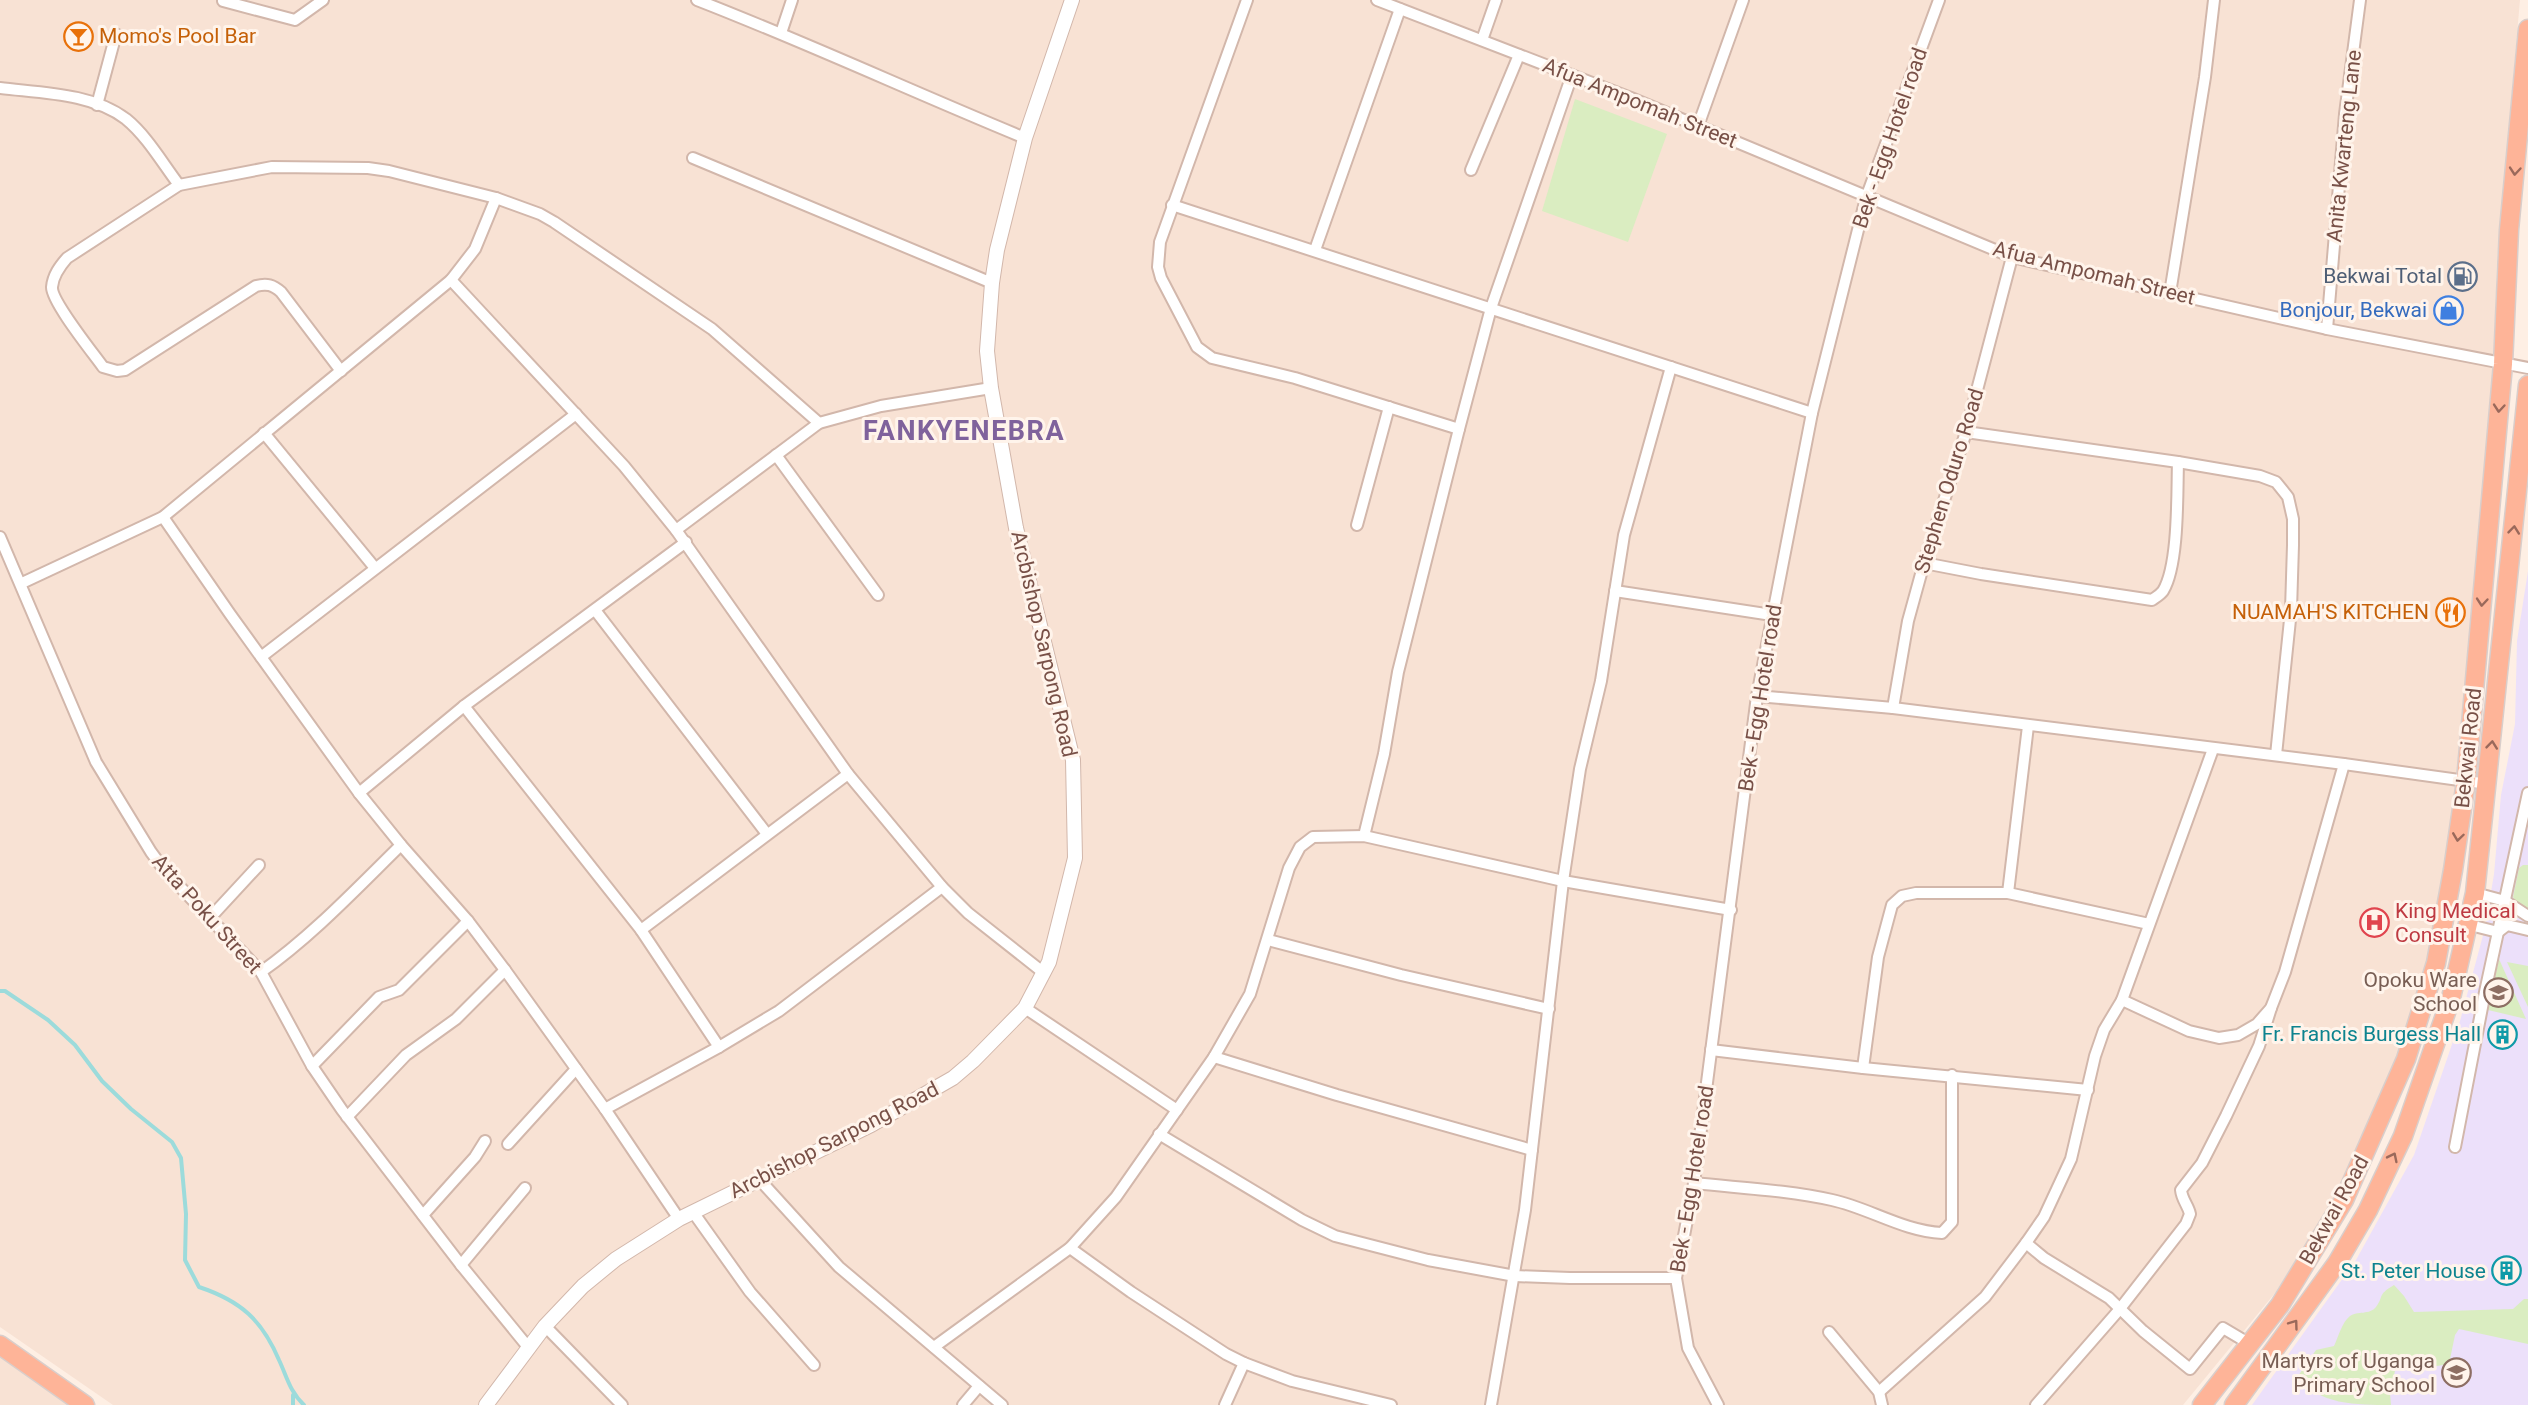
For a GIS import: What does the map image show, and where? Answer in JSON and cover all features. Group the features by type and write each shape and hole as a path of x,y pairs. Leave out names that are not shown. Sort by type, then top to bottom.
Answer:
{"highway":[{"name":"Bekwai Road","path":"2202,1405 2280,1305 2344,1200 2406,1059 2436,963 2466,781 2503,364 2509,230 2526,73 2528,29"},
{"name":"Bekwai Road","path":"2234,1405 2337,1263 2368,1210 2403,1136 2430,1066 2451,998 2470,925 2475,893 2524,462 2528,385"},
{"path":"0,1345 85,1405"}],"street":[{"path":"223,2 295,20 323,0"},
{"path":"697,0 781,33 908,90 1025,138"},
{"path":"781,33 792,0"},
{"name":"Arcbishop Sarpong Road","path":"486,1405 545,1326 583,1287 610,1264 679,1219 884,1118 953,1078 1025,1008 1044,973 1076,858 1073,760 1016,528 991,388 987,351 997,250 1025,138 1072,0"},
{"path":"1247,0 1160,242 1158,267 1186,329 1197,347 1212,358 1295,378 1459,429"},
{"name":"Afua Ampomah Street","path":"1377,0 1572,75 2012,257 2327,329 2528,368"},
{"path":"1482,40 1496,0"},
{"path":"1698,126 1743,0"},
{"name":"Bek - Egg Hotel road","path":"1718,1405 1688,1348 1676,1278 1694,1183 1757,696 1812,414 1866,198 1939,0"},
{"path":"2170,293 2205,76 2214,0"},
{"name":"Anita Kwarteng Lane","path":"2327,329 2345,114 2360,0"},
{"path":"1315,250 1400,9"},
{"path":"97,105 116,34"},
{"path":"1471,170 1519,55"},
{"path":"1364,836 1384,754 1398,672 1491,308 1572,75"},
{"path":"0,88 65,95 97,105 125,118 135,127 179,185"},
{"path":"693,158 992,283"},
{"path":"341,371 281,292 265,284 256,286 125,370 110,370 103,367 53,296 53,279 67,258 179,185 272,167 368,168 389,171 496,198 540,214 554,222 712,329 819,423"},
{"path":"22,583 163,517 451,280 475,249 496,198"},
{"path":"1172,205 1812,414"},
{"name":"Stephen Oduro Road","path":"1893,708 1908,621 1966,432 2012,257"},
{"path":"451,280 624,466 686,542 848,774 942,887 968,913 1044,973"},
{"path":"1491,1405 1515,1276 1550,1009 1563,881 1580,769 1601,681 1624,535 1671,367"},
{"path":"676,530 819,423 881,406 991,388"},
{"path":"1357,525 1389,407"},
{"path":"261,657 576,414"},
{"path":"1966,432 2178,462 2260,476 2276,482 2288,497 2292,519 2291,610 2276,755"},
{"path":"264,434 375,568"},
{"path":"776,455 878,595"},
{"path":"1924,563 2152,600 2162,593 2168,581 2175,531 2178,462"},
{"path":"163,517 359,793 468,921 506,970 605,1109 679,1219"},
{"name":"Atta Poku Street","path":"0,537 22,583 104,778 165,871 261,972 312,1066 347,1117 461,1265 528,1347"},
{"path":"359,793 464,706 686,542"},
{"path":"1615,591 1773,615"},
{"path":"595,610 767,834"},
{"path":"1757,696 1893,708 2276,755 2488,784"},
{"path":"464,706 641,930 719,1047"},
{"path":"2008,893 2028,726"},
{"path":"1879,1392 1985,1297 2044,1218 2072,1159 2095,1056 2104,1030 2122,1000 2213,749"},
{"path":"2036,1405 2119,1310 2186,1224 2190,1214 2188,1206 2182,1201 2181,1190 2202,1163 2259,1046 2285,972 2344,764"},
{"path":"641,930 848,774"},
{"path":"2455,1147 2528,793"},
{"path":"934,1347 1070,1248 1116,1197 1214,1057 1250,994 1289,868 1300,847 1313,837 1364,836 1563,881 1731,910"},
{"path":"261,972 320,924 401,845"},
{"path":"209,919 259,865"},
{"path":"605,1109 719,1047 791,1003 942,887"},
{"path":"1863,1068 1878,957 1892,905 1902,896 1916,893 2008,893 2149,924"},
{"path":"2475,893 2505,901 2528,916"},
{"path":"312,1066 379,997 399,990 468,921"},
{"path":"2470,925 2498,932"},
{"path":"2498,932 2507,925 2528,930"},
{"path":"1268,940 1401,975 1550,1009"},
{"path":"347,1117 406,1055 456,1019 506,970"},
{"path":"2122,1000 2189,1031 2219,1038 2238,1035 2257,1024 2271,1008"},
{"path":"1025,1008 1177,1110"},
{"path":"1712,1050 1863,1068 2088,1090"},
{"path":"1214,1057 1337,1095 1532,1150"},
{"path":"508,1144 576,1069"},
{"path":"1694,1183 1802,1194 1833,1200 1872,1212 1921,1232 1941,1233 1952,1222 1952,1075"},
{"path":"1160,1134 1302,1220 1335,1236 1428,1260 1515,1276 1676,1278"},
{"path":"423,1215 475,1158 485,1141"},
{"path":"759,1179 839,1267 1002,1405"},
{"path":"461,1265 525,1188"},
{"path":"693,1212 750,1292 814,1365"},
{"path":"2026,1243 2044,1258 2109,1298 2119,1310 2190,1369 2223,1328 2250,1344"},
{"path":"1070,1248 1140,1298 1244,1364 1292,1381 1391,1405"},
{"path":"545,1326 622,1405"},
{"path":"1829,1332 1879,1392 1882,1405"},
{"path":"1225,1405 1244,1364"},
{"path":"963,1405 979,1386"}],"shaded area":[{"path":"0,0 2520,0 2497,261 2491,430 2452,848 2411,1037 2351,1171 2275,1293 2183,1405 113,1405 0,1327"},
{"name":"Opoku Ware School","path":"2528,571 2528,1405 2252,1405 2356,1260 2414,1155 2460,1021 2485,928 2494,874 2501,795 2515,724 2517,641"},
{"path":"0,1357 69,1405 0,1405"}],"green space":[{"path":"1575,99 1667,134 1628,242 1542,211"},
{"path":"2528,865 2528,909 2517,906 2513,897 2519,868"},
{"path":"2499,959 2526,1019 2488,1010"},
{"path":"2507,962 2528,966 2528,1007"},
{"path":"2394,1285 2414,1312 2513,1309 2524,1299 2528,1299 2528,1344 2459,1329 2455,1335 2449,1364 2437,1366 2401,1358 2397,1362 2390,1393 2391,1405 2365,1405 2339,1401 2316,1393 2306,1386 2298,1376 2316,1350 2334,1346 2347,1319 2373,1309 2383,1294"}],"waterway":[{"path":"0,991 5,991 48,1020 75,1045 102,1081 131,1109 172,1142 181,1158 186,1214 185,1260 199,1287 227,1299 257,1323 272,1346 292,1390 304,1405"},
{"path":"293,1395 293,1405"}],"place":[{"name":"Momo's Pool Bar","path":"78,36"},
{"name":"Bekwai Total","path":"2463,276"},
{"name":"Bonjour, Bekwai","path":"2448,310"},
{"name":"NUAMAH'S KITCHEN","path":"2450,612"},
{"name":"King Medical Consult","path":"2374,923"},
{"name":"Opoku Ware School","path":"2498,992"},
{"name":"Fr. Francis Burgess Hall","path":"2502,1034"},
{"name":"St. Peter House","path":"2507,1271"},
{"name":"Martyrs of Uganga Primary School","path":"2456,1373"}],"district":[{"name":"FANKYENEBRA","path":"964,431"}]}
